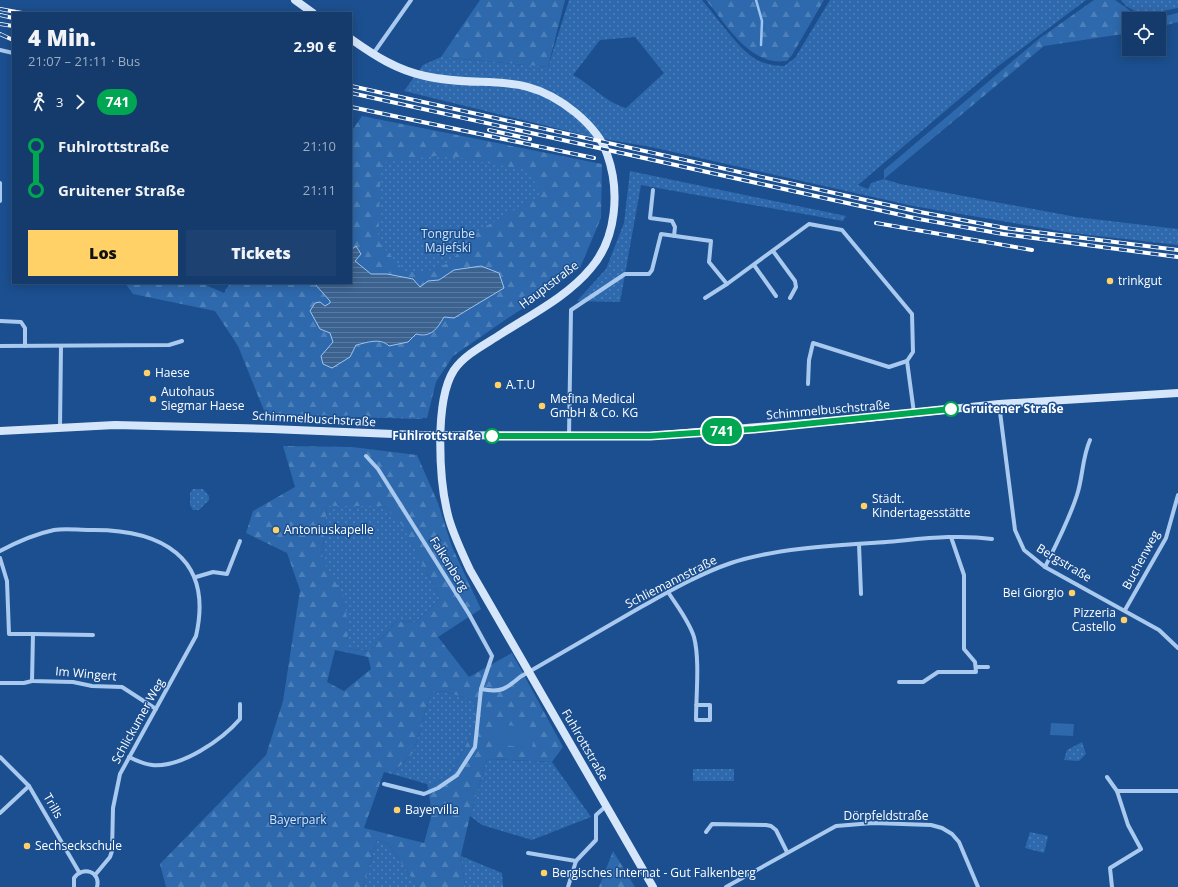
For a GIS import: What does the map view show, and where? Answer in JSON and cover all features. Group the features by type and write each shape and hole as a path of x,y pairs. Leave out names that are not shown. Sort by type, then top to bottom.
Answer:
{"street":[{"path":"295,0 313,12"},
{"path":"373,55 411,0"},
{"name":"Hauptstraße","path":"352,40 373,55 403,70 428,77 443,80 511,83 531,86 550,94 582,118 595,132 604,147 612,172 615,204 614,216 604,244 593,266 578,281 555,299 472,353 455,368 446,384 441,436"},
{"path":"0,50 12,53"},
{"path":"0,183 0,201"},
{"path":"653,190 650,218 672,221 675,227 674,236"},
{"path":"705,298 754,265 809,224 842,230 912,314 913,352 907,361 889,367 813,342 809,360 808,384"},
{"path":"569,436 571,310 625,274 649,274 652,270 661,234 711,241 709,262 727,284"},
{"path":"773,251 795,282 796,287 790,298"},
{"path":"754,265 776,296"},
{"path":"0,322 21,322 25,328 25,346"},
{"path":"0,346 169,346 182,341"},
{"path":"60,427 61,346"},
{"path":"907,361 914,413"},
{"path":"999,404 1178,393"},
{"name":"Schimmelbuschstraße","path":"0,431 115,425 189,426 441,436 650,436 754,429 999,404"},
{"name":"Bergstraße","path":"999,404 1015,530 1024,550 1045,567 1125,610 1158,630 1178,648"},
{"name":"Fuhlrottstraße","path":"441,436 443,486 449,520 470,570 653,887"},
{"path":"1045,567 1065,527 1078,493 1085,452 1090,440"},
{"name":"Falkenberg","path":"366,456 378,469 469,614 492,656 481,689 475,747 457,775 438,788 424,794 384,784"},
{"name":"Buchenweg","path":"1125,610 1166,538 1178,495"},
{"path":"0,551 30,537 55,530 122,531 145,536 164,545 176,553 196,577 213,572 227,574 240,541"},
{"path":"899,682 923,682 938,672 976,672 975,662 964,649 964,575 951,537"},
{"name":"Schliemannstraße","path":"529,672 668,592 696,578 740,561 766,555 859,544 951,537 978,537 992,539"},
{"path":"859,544 861,594"},
{"path":"0,558 7,581 9,634 93,635"},
{"name":"Schlickumer Weg","path":"95,875 110,857 112,850 116,793 120,774 196,636 198,626 199,592 196,577"},
{"path":"668,592 694,636 696,651 696,705 696,720 710,720 710,705 696,705"},
{"path":"32,681 33,634"},
{"path":"976,667 988,667"},
{"path":"481,689 493,692 507,688 529,672"},
{"name":"Im Wingert","path":"0,682 73,682 92,686 122,687 156,709"},
{"path":"129,757 140,763 152,765 175,763 184,759 210,744 234,725 240,719 240,704"},
{"name":"Trills","path":"0,757 29,786 79,872"},
{"path":"1107,777 1117,791 1128,825 1141,849 1110,868 1112,887"},
{"path":"0,813 29,786"},
{"path":"1117,791 1178,791"},
{"path":"568,887 576,861 596,840 596,815 607,806"},
{"path":"706,832 712,824 766,825 776,830 787,852"},
{"name":"Dörpfeldstraße","path":"726,887 829,829 842,825 931,825 942,828 952,834 959,842 978,887"},
{"path":"528,853 576,861"},
{"path":"74,887 74,878 79,872 89,871 98,879 97,887"}],"green space":[{"path":"480,0 565,0 548,67 441,57"},
{"path":"569,0 702,0 735,41 750,55 763,63 784,66 795,58 830,0 1086,0 997,67 858,185 868,189 871,183 884,179 900,184 1076,217 1178,229 1178,245 1072,233 913,206 651,147 592,137 404,91 423,65 441,57 548,67","holes":["635,37 664,73 626,108 605,98 573,75 600,40"]},
{"path":"706,0 824,0 787,61 773,61 761,57 740,42"},
{"path":"1094,0 1115,0 1132,12 1122,12 1122,34 1044,46 884,179 884,170 1040,38"},
{"path":"1121,0 1178,0 1178,8 1157,12 1136,12 1126,6"},
{"path":"1178,13 1178,22 1166,25 1166,16"},
{"name":"Tongrube Majefski","path":"362,116 602,164 601,218 580,268 453,356 436,382 427,418 265,413 238,346 215,311 133,294 126,284 203,284 224,293 232,284 315,284 330,301 330,303 325,306 320,329 330,333 333,342 350,357 356,345 378,341 389,346 408,342 416,334 444,317 454,318 504,288 454,270 439,280 428,281 420,287 413,279 387,274 371,274 355,261 356,246 352,249 352,131","holes":["443,155 526,170 543,194 481,229 449,263 426,272 405,272 378,241 381,163"]},
{"name":"Tongrube Majefski","path":"352,133 592,177 570,272 525,307 459,349 449,358 435,379 427,410 422,419 279,415 225,291 229,284 352,284"},
{"path":"630,171 846,216 843,221 641,185 620,302 577,301 606,269 624,223"},
{"name":"Bayerpark","path":"283,446 352,447 417,455 438,503 452,547 481,609 438,637 469,677 512,653 563,747 552,762 487,759 470,816 461,855 465,887 418,887 388,844 377,840 363,887 166,887 160,864 266,755 283,701 300,590 287,553 246,533 253,511 295,487","holes":["327,506 384,506 402,525 440,598 416,622 397,621 369,651 347,648 348,633 345,599 322,559","335,650 368,657 371,669 344,691 327,682","444,691 474,701 476,725 452,772 428,788 432,814 424,843 364,828 384,772 392,774 413,753 431,693"]},
{"path":"193,489 203,489 209,496 209,500 199,510 193,510 190,505 190,493"},
{"path":"327,506 384,506 402,524 440,598 416,622 397,621 369,651 346,648 348,633 322,559"},
{"path":"444,691 474,701 476,725 452,772 428,788 427,784 392,774 413,753 431,693"},
{"path":"1051,723 1074,724 1073,736 1050,735"},
{"path":"497,724 535,728 532,748 495,744"},
{"path":"1082,742 1086,754 1079,761 1064,760 1067,750"},
{"path":"487,759 552,762 591,817 532,840 482,825 470,816"},
{"path":"693,769 734,769 734,781 693,781"},
{"path":"1030,832 1048,836 1044,853 1025,848"},
{"path":"377,840 388,844 418,887 363,887"},
{"path":"613,851 635,887 599,887"},
{"path":"461,856 502,873 503,887 465,887"}],"shaded area":[{"path":"356,246 361,254 355,261 371,274 387,274 413,279 420,287 428,281 439,280 454,270 481,266 499,273 504,288 454,318 444,317 436,329 430,334 416,334 408,342 389,346 385,343 377,341 356,345 350,357 332,368 323,364 321,356 333,342 330,333 320,329 310,311 315,303 320,302 325,306 330,303 330,301 315,284 352,284 352,249"}],"waterway":[{"path":"756,0 762,21 761,45"}],"railway":[{"path":"0,9 16,12"},
{"path":"0,15 12,18"},
{"path":"0,24 12,26"},
{"path":"0,34 12,40"},
{"path":"352,86 920,212 1005,228 1178,250"},
{"path":"352,93 919,219 1003,234 1178,257"},
{"path":"352,107 594,158"},
{"path":"489,130 530,139"},
{"path":"876,223 1032,250"}],"bus line":[{"name":"741","path":"492,436 650,436 754,429 951,409"}],"place":[{"name":"trinkgut","path":"1110,281"},
{"name":"Haese","path":"147,373"},
{"name":"A.T.U","path":"498,385"},
{"name":"Autohaus Siegmar Haese","path":"153,399"},
{"name":"Mefina Medical GmbH & Co. KG","path":"542,406"},
{"name":"Gruitener Straße","path":"951,409"},
{"name":"Fuhlrottstraße","path":"492,436"},
{"name":"Städt. Kindertagesstätte","path":"864,506"},
{"name":"Antoniuskapelle","path":"276,530"},
{"name":"Bei Giorgio","path":"1072,593"},
{"name":"Pizzeria Castello","path":"1124,620"},
{"name":"Bayervilla","path":"397,810"},
{"name":"Sechseckschule","path":"27,846"},
{"name":"Bergisches Internat - Gut Falkenberg","path":"544,873"}]}
